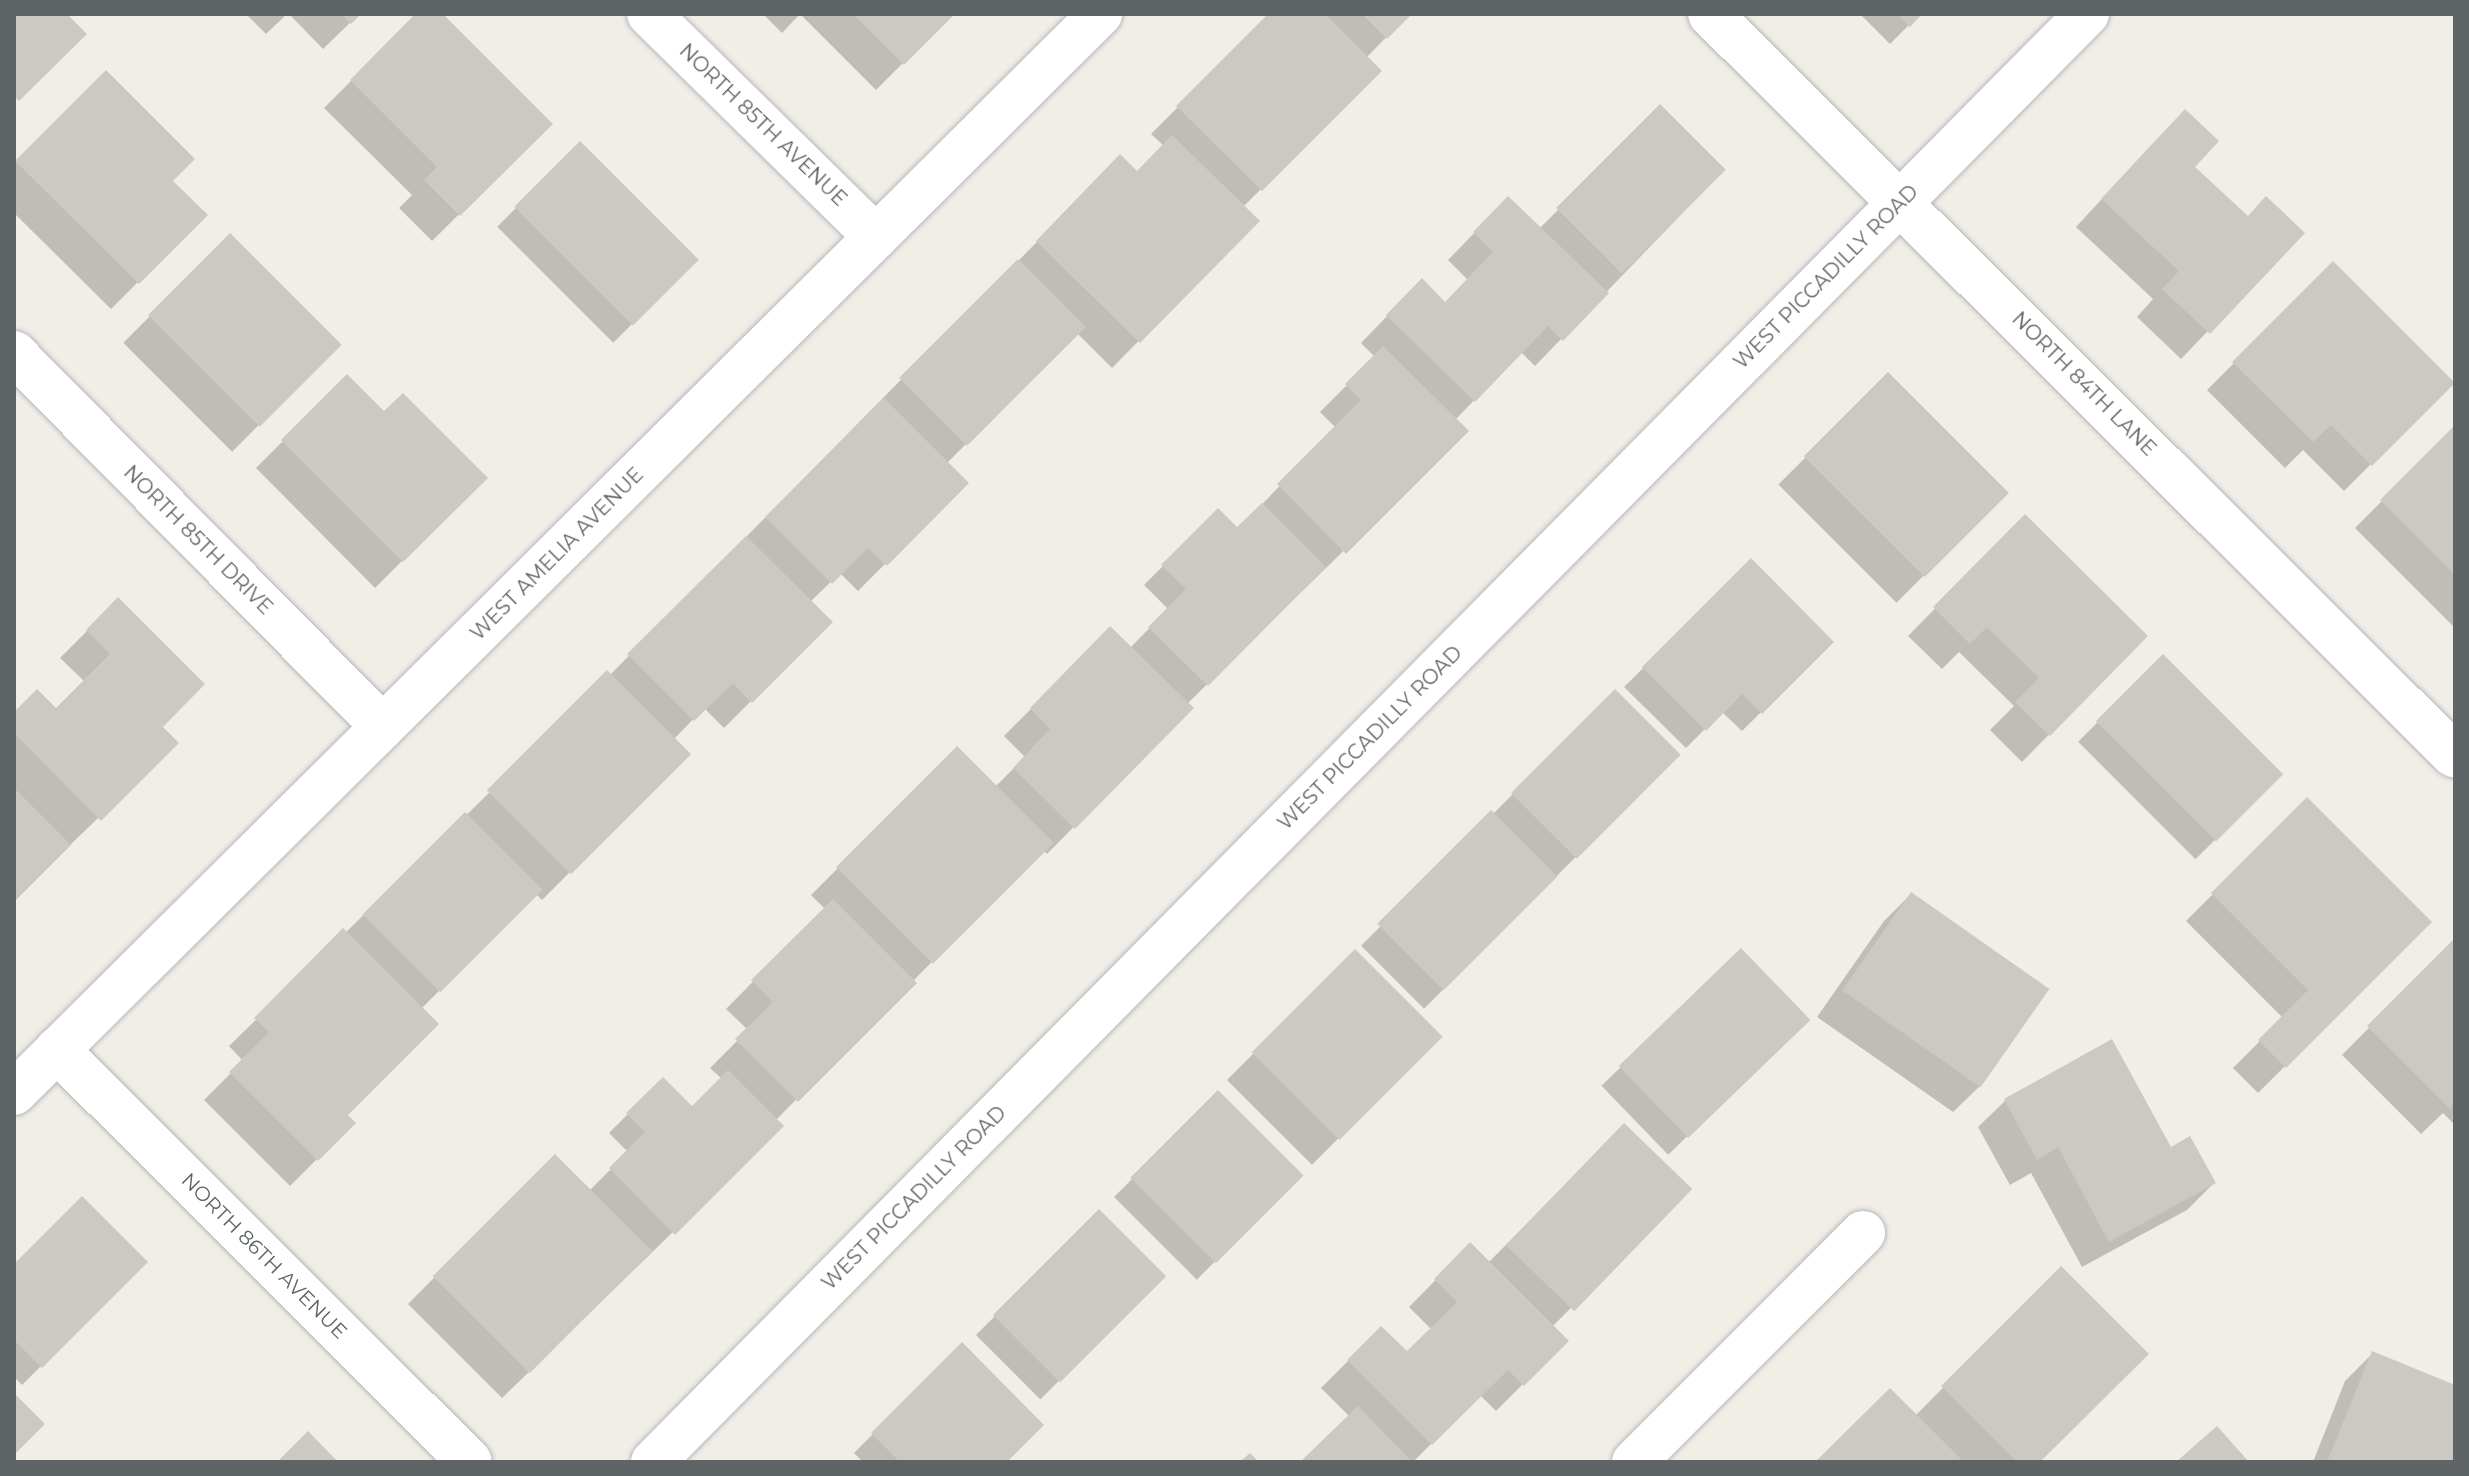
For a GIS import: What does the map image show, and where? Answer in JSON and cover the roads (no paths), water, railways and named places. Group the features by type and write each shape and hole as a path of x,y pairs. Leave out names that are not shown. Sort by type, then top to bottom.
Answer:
{"street":[{"name":"NORTH 85TH AVENUE","path":"649,14 876,237"},
{"name":"WEST AMELIA AVENUE","path":"14,1093 1100,14"},
{"name":"NORTH 84TH LANE","path":"1710,14 2455,756"},
{"name":"WEST PICCADILLY ROAD","path":"653,1462 2087,14"},
{"name":"NORTH 85TH DRIVE","path":"14,353 383,727"},
{"name":"NORTH 86TH AVENUE","path":"57,1050 470,1462"},
{"path":"1634,1462 1863,1233"}]}
